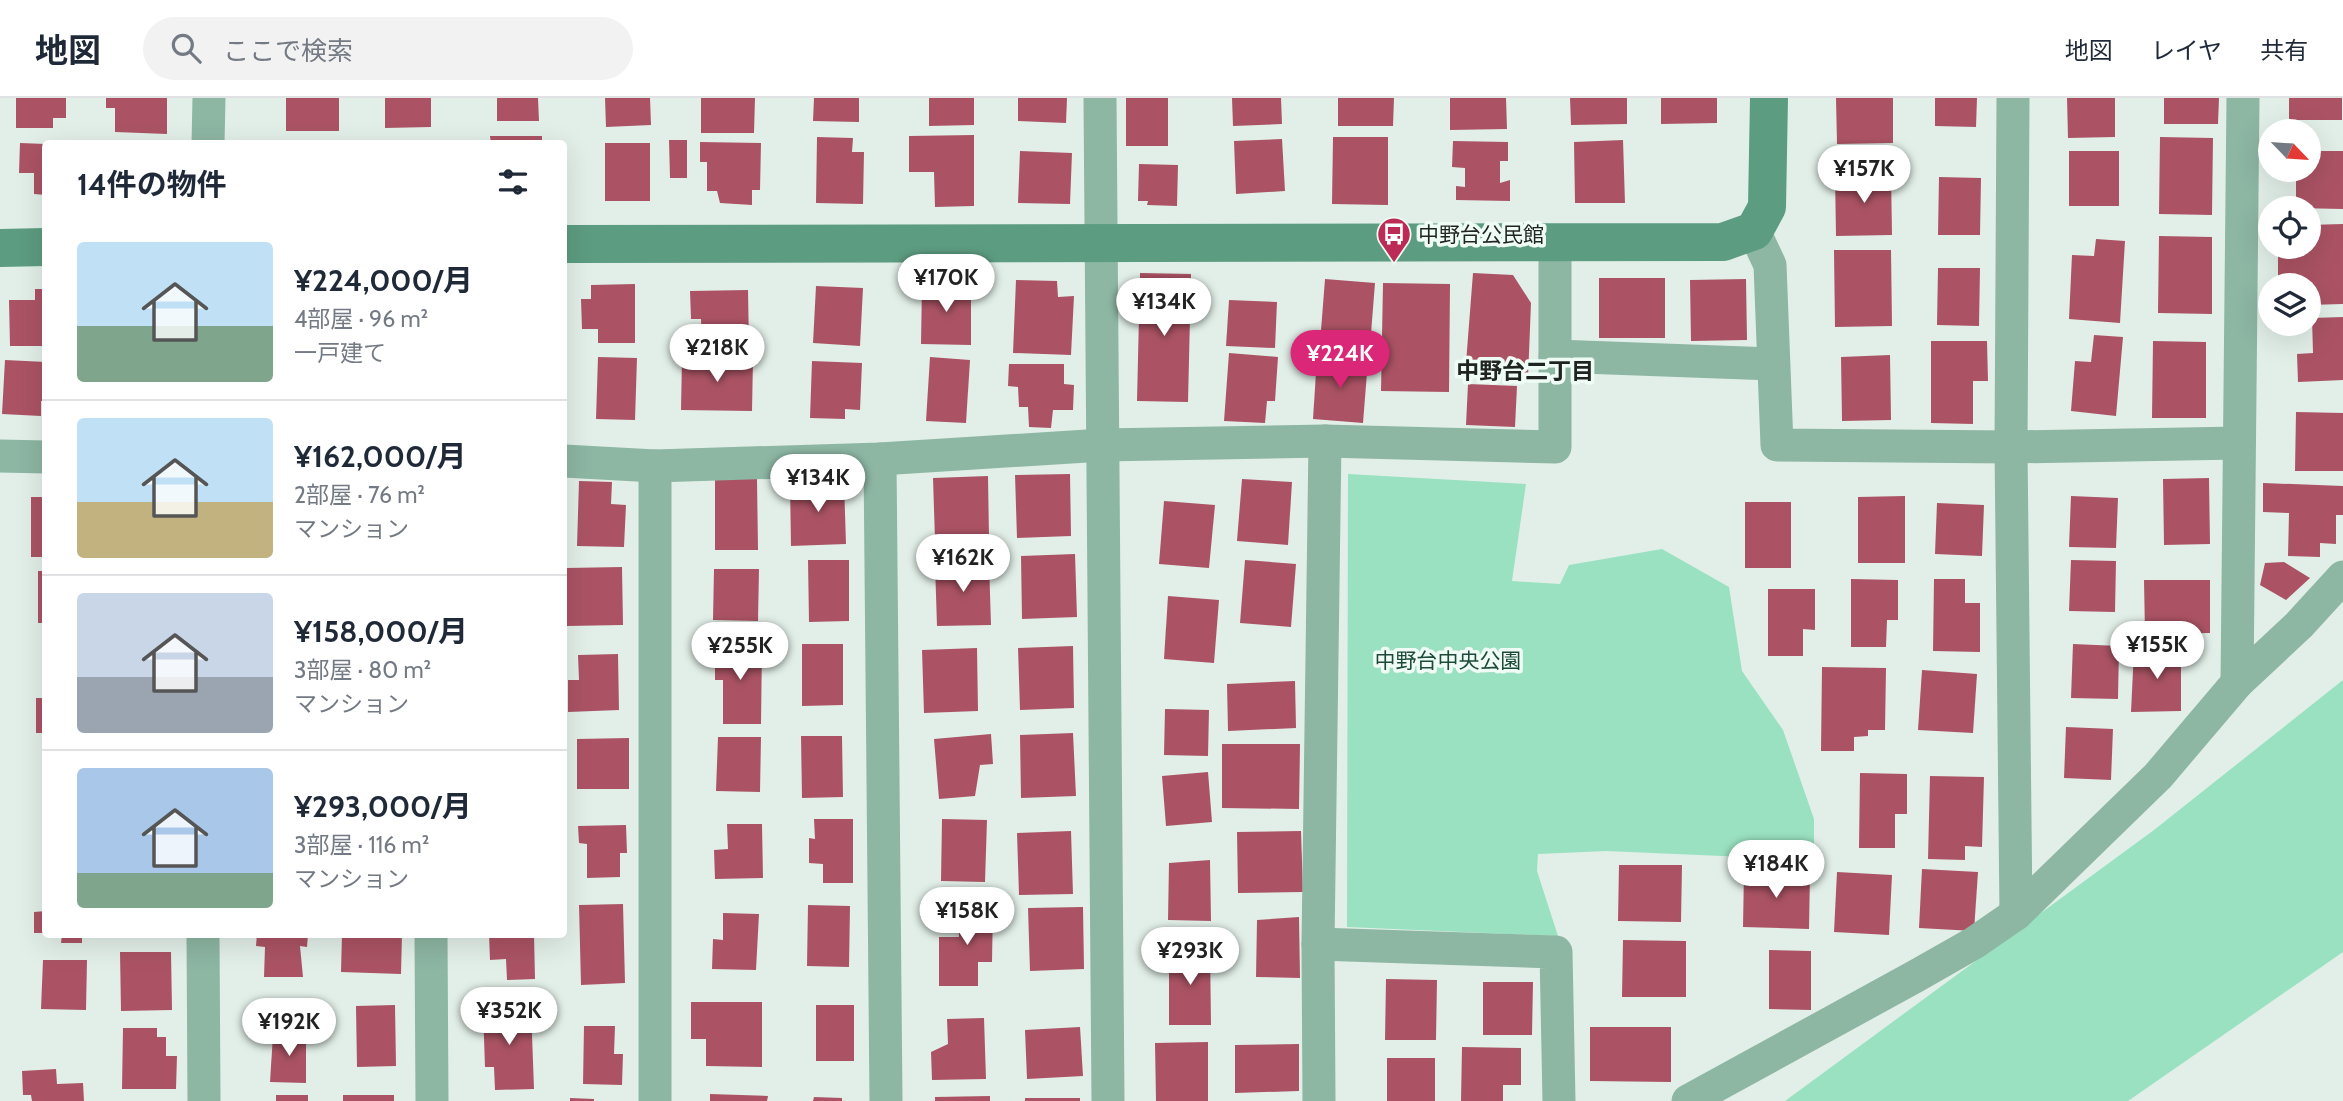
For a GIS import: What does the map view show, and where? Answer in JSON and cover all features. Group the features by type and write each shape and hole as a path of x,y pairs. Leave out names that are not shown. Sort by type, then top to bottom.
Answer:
{"street":[{"path":"208,140 209,98"},
{"path":"1100,98 1108,1101"},
{"path":"567,244 1723,242 1754,231 1768,207 1769,98"},
{"path":"2013,98 2011,447 2016,914"},
{"path":"2237,683 2243,98"},
{"path":"1754,231 1770,265 1777,445 2011,447 2239,443"},
{"path":"567,461 655,466 880,459 1103,445 1325,441 1555,447 1555,241"},
{"path":"0,248 42,247"},
{"path":"1555,356 1773,364"},
{"path":"1320,1101 1318,944 1325,441"},
{"path":"0,456 42,457"},
{"path":"880,459 886,1101"},
{"path":"655,466 655,1101"},
{"path":"1688,1101 1974,943 2016,914 2158,776 2237,683 2299,625 2343,577"},
{"path":"203,938 204,1101"},
{"path":"431,938 432,1101"},
{"path":"1318,944 1556,952 1559,1101"}],"green space":[{"name":"中野台中央公園","path":"1348,474 1526,484 1512,581 1560,584 1569,565 1662,549 1729,587 1742,671 1783,730 1814,819 1814,860 1606,851 1538,854 1537,871 1558,936 1347,927"},
{"path":"2343,680 2343,952 2128,1101 1785,1101 2154,830"}],"building":[{"path":"16,98 66,98 66,118 53,118 53,128 16,128"},
{"path":"106,98 167,98 167,134 115,132 115,108 106,108"},
{"path":"286,98 339,98 339,131 286,131"},
{"path":"385,98 431,98 431,127 385,128"},
{"path":"497,98 538,98 539,121 497,121"},
{"path":"605,98 650,98 651,125 606,127"},
{"path":"701,98 755,98 754,133 701,133"},
{"path":"814,98 859,98 859,122 813,121"},
{"path":"929,98 974,98 974,125 929,126"},
{"path":"1018,98 1067,98 1066,123 1018,121"},
{"path":"1126,98 1168,98 1168,146 1126,146"},
{"path":"1232,98 1281,98 1282,124 1233,126"},
{"path":"1338,98 1394,98 1393,126 1338,126"},
{"path":"1450,98 1506,98 1507,129 1450,130"},
{"path":"1570,98 1627,98 1627,124 1571,125"},
{"path":"1661,98 1717,98 1717,123 1661,124"},
{"path":"1836,98 1893,98 1893,143 1837,144"},
{"path":"1935,98 1977,98 1976,127 1935,126"},
{"path":"2067,98 2115,98 2115,137 2068,138"},
{"path":"2164,98 2219,98 2218,124 2164,124"},
{"path":"2289,98 2342,98 2342,120 2289,119"},
{"path":"974,135 974,206 935,207 934,172 909,172 909,136"},
{"path":"490,136 542,136 542,140 490,140"},
{"path":"817,137 853,138 852,152 864,152 863,204 816,203"},
{"path":"1333,137 1388,137 1388,205 1332,204"},
{"path":"2160,137 2213,138 2212,215 2159,214"},
{"path":"1282,139 1285,191 1236,194 1234,141"},
{"path":"669,140 687,140 687,178 670,178"},
{"path":"1623,140 1625,203 1575,203 1574,142"},
{"path":"1453,141 1508,142 1508,161 1500,161 1500,183 1510,180 1510,201 1456,200 1456,186 1465,187 1465,168 1452,167"},
{"path":"700,142 761,143 760,190 752,190 752,205 720,203 717,191 707,191 707,162 700,162"},
{"path":"20,143 42,144 42,195 34,194 34,173 19,173"},
{"path":"605,143 650,143 650,201 605,201"},
{"path":"1020,151 1072,153 1070,204 1018,203"},
{"path":"2069,151 2119,151 2119,206 2069,206"},
{"path":"2321,151 2343,151 2343,209 2321,209 2321,196 2296,196 2296,182 2321,182"},
{"path":"1139,164 1178,165 1177,206 1147,205 1148,201 1138,201"},
{"path":"1891,174 1892,235 1836,236 1835,175"},
{"path":"1939,177 1981,178 1980,235 1938,235"},
{"path":"2343,224 2343,304 2321,305 2321,273 2278,273 2278,259 2321,259 2321,225"},
{"path":"2159,236 2212,237 2212,314 2158,313"},
{"path":"2096,239 2125,241 2120,323 2069,319 2072,255 2094,256"},
{"path":"1834,250 1891,250 1892,326 1835,327"},
{"path":"1938,268 1980,268 1979,326 1937,325"},
{"path":"1140,273 1191,274 1188,402 1137,401"},
{"path":"1473,273 1513,275 1531,303 1528,378 1465,376"},
{"path":"1599,278 1665,278 1665,338 1599,338"},
{"path":"1325,279 1375,283 1370,346 1320,343"},
{"path":"1746,279 1747,340 1691,341 1690,280"},
{"path":"1016,280 1057,281 1058,297 1074,296 1071,355 1013,353"},
{"path":"1383,283 1450,284 1449,392 1381,391"},
{"path":"635,284 635,343 598,343 598,329 582,329 581,299 591,299 591,285"},
{"path":"922,284 971,284 971,345 921,344"},
{"path":"816,286 863,288 860,346 813,343"},
{"path":"35,289 42,289 42,346 10,346 9,300 35,300"},
{"path":"748,290 749,345 702,347 701,319 691,319 690,291"},
{"path":"1229,300 1277,302 1275,348 1226,346"},
{"path":"2343,317 2343,380 2298,382 2297,354 2313,353 2313,336 2321,336 2321,318"},
{"path":"2094,335 2123,337 2116,416 2071,411 2075,361 2091,362"},
{"path":"1931,341 1987,341 1988,381 1973,381 1973,424 1931,423"},
{"path":"2153,341 2206,342 2206,418 2152,418"},
{"path":"1229,353 1278,357 1275,401 1267,401 1265,423 1224,421"},
{"path":"1890,355 1891,420 1842,421 1841,357"},
{"path":"598,357 637,358 635,420 596,419"},
{"path":"930,357 970,360 966,423 926,421"},
{"path":"1317,357 1368,360 1363,423 1313,419"},
{"path":"682,358 753,359 752,411 681,410"},
{"path":"5,360 42,362 41,416 2,414"},
{"path":"812,361 862,363 860,410 845,409 845,419 810,418"},
{"path":"1009,364 1064,364 1064,384 1074,385 1073,410 1053,410 1051,428 1029,427 1028,407 1019,407 1018,387 1008,386"},
{"path":"1468,384 1517,386 1515,427 1466,425"},
{"path":"2296,412 2343,413 2343,471 2295,471"},
{"path":"1070,474 1071,536 1017,538 1015,475"},
{"path":"988,476 989,538 935,540 933,478"},
{"path":"2209,478 2210,544 2164,545 2163,479"},
{"path":"715,479 757,479 758,550 715,550"},
{"path":"1242,479 1292,482 1288,545 1237,541"},
{"path":"579,481 612,482 611,504 626,505 624,547 577,546"},
{"path":"844,482 846,544 791,546 790,484"},
{"path":"2263,483 2343,486 2343,515 2336,515 2336,544 2320,543 2320,557 2288,556 2289,513 2263,512"},
{"path":"1905,496 1905,563 1858,563 1858,497"},
{"path":"2071,496 2118,498 2116,548 2069,547"},
{"path":"31,497 42,497 42,557 31,557"},
{"path":"1164,501 1215,505 1209,568 1159,564"},
{"path":"1745,502 1791,502 1791,568 1745,568"},
{"path":"1937,503 1984,505 1982,556 1935,554"},
{"path":"1075,554 1077,617 1022,619 1021,556"},
{"path":"808,560 849,560 849,621 809,622"},
{"path":"1245,560 1296,564 1291,627 1240,623"},
{"path":"2071,560 2116,561 2115,612 2069,611"},
{"path":"989,562 991,625 937,626 935,564"},
{"path":"2284,562 2310,578 2286,600 2260,585 2265,563"},
{"path":"622,567 623,625 567,626 567,568"},
{"path":"714,569 759,569 758,621 713,620"},
{"path":"38,571 42,571 42,623 38,623"},
{"path":"1851,579 1898,580 1898,620 1887,620 1886,647 1851,647"},
{"path":"1934,579 1965,579 1965,603 1980,603 1980,652 1933,651"},
{"path":"2144,580 2210,580 2210,633 2145,634"},
{"path":"1768,589 1815,589 1815,630 1803,629 1803,656 1768,656"},
{"path":"1168,596 1219,600 1214,663 1164,659"},
{"path":"802,644 843,644 843,705 802,706"},
{"path":"2073,644 2119,646 2118,699 2071,698"},
{"path":"715,645 762,645 761,724 723,724 723,680 715,680"},
{"path":"1073,646 1074,708 1020,710 1018,648"},
{"path":"977,648 978,711 924,713 922,650"},
{"path":"2134,650 2181,651 2181,711 2131,712"},
{"path":"618,654 619,710 568,712 568,680 579,680 578,655"},
{"path":"1822,667 1886,668 1885,730 1868,730 1868,736 1854,737 1854,751 1821,751"},
{"path":"1922,670 1977,674 1973,733 1918,730"},
{"path":"1295,681 1296,728 1228,731 1227,684"},
{"path":"36,698 42,698 42,733 36,733"},
{"path":"1165,709 1209,710 1208,756 1164,755"},
{"path":"2066,727 2113,729 2111,780 2064,778"},
{"path":"1073,733 1076,796 1021,798 1020,735"},
{"path":"991,734 993,764 980,765 975,796 939,799 934,739"},
{"path":"801,736 842,736 843,797 802,798"},
{"path":"718,737 761,737 760,792 716,791"},
{"path":"629,738 629,789 577,789 577,739"},
{"path":"1222,744 1300,744 1299,809 1222,808"},
{"path":"1208,772 1212,822 1166,826 1162,776"},
{"path":"1860,773 1907,774 1907,814 1895,814 1895,848 1859,848"},
{"path":"1930,776 1984,777 1982,847 1965,846 1965,860 1928,859"},
{"path":"814,819 853,819 853,883 823,883 823,864 809,863 809,838 815,839"},
{"path":"942,819 987,820 985,882 941,881"},
{"path":"727,824 762,824 763,878 715,879 714,850 728,849"},
{"path":"626,825 627,853 620,853 620,877 587,878 587,844 579,843 578,826"},
{"path":"1071,831 1073,894 1019,895 1017,833"},
{"path":"1301,831 1303,892 1238,893 1237,832"},
{"path":"1210,860 1211,921 1168,920 1169,863"},
{"path":"1619,865 1682,865 1681,922 1618,921"},
{"path":"1922,869 1978,872 1974,931 1919,928"},
{"path":"1744,871 1810,873 1809,929 1743,927"},
{"path":"1837,872 1892,875 1889,935 1834,932"},
{"path":"623,904 625,983 581,985 579,905"},
{"path":"808,905 850,906 849,967 807,966"},
{"path":"959,905 993,905 992,962 978,962 978,986 939,986 939,937 959,937"},
{"path":"1083,907 1084,969 1030,971 1028,908"},
{"path":"42,911 42,933 34,933 34,912"},
{"path":"723,913 759,914 756,970 712,969 713,939 723,940"},
{"path":"1299,917 1300,978 1256,977 1257,920"},
{"path":"62,938 82,938 82,943 61,943"},
{"path":"257,938 308,938 307,947 300,946 303,977 264,977 265,947 256,946"},
{"path":"342,938 402,938 401,974 341,972"},
{"path":"489,938 534,938 535,979 507,980 506,959 490,960"},
{"path":"1623,940 1686,941 1686,997 1622,997"},
{"path":"1169,948 1210,948 1211,1025 1169,1025"},
{"path":"1769,950 1811,951 1811,1010 1769,1009"},
{"path":"120,952 171,952 172,1010 121,1011"},
{"path":"43,960 87,960 86,1010 41,1009"},
{"path":"1386,979 1437,980 1436,1040 1385,1040"},
{"path":"1483,982 1533,982 1532,1035 1483,1035"},
{"path":"691,1002 762,1002 762,1067 706,1066 706,1039 691,1039"},
{"path":"395,1005 396,1066 357,1067 356,1006"},
{"path":"816,1005 854,1005 854,1061 816,1061"},
{"path":"531,1007 534,1089 495,1090 494,1067 485,1067 483,1008"},
{"path":"984,1018 986,1079 932,1080 931,1052 948,1044 947,1019"},
{"path":"584,1026 615,1026 614,1054 623,1054 622,1085 583,1084"},
{"path":"1080,1027 1083,1076 1027,1079 1025,1030"},
{"path":"1590,1027 1671,1027 1671,1082 1590,1081"},
{"path":"123,1028 157,1028 157,1037 166,1037 166,1056 177,1056 176,1089 122,1089"},
{"path":"306,1032 306,1083 270,1082 273,1035"},
{"path":"1208,1042 1208,1101 1156,1101 1155,1043"},
{"path":"1299,1044 1299,1091 1235,1093 1235,1045"},
{"path":"1462,1047 1521,1048 1521,1085 1503,1085 1503,1101 1461,1101"},
{"path":"1387,1058 1435,1058 1435,1101 1387,1101"},
{"path":"56,1069 57,1084 83,1083 84,1101 32,1101 31,1095 23,1095 22,1071"},
{"path":"710,1094 768,1096 767,1101 710,1101"},
{"path":"276,1095 308,1095 308,1101 276,1101"},
{"path":"343,1095 394,1095 394,1101 343,1101"},
{"path":"990,1096 990,1101 935,1101 935,1097"},
{"path":"814,1097 842,1098 842,1101 813,1101"},
{"path":"570,1098 594,1099 594,1101 570,1101"},
{"path":"1025,1098 1080,1098 1080,1101 1025,1101"}],"place":[{"name":"中野台公民館","path":"1394,264"}],"district":[{"name":"中野台二丁目","path":"1525,371"}]}
